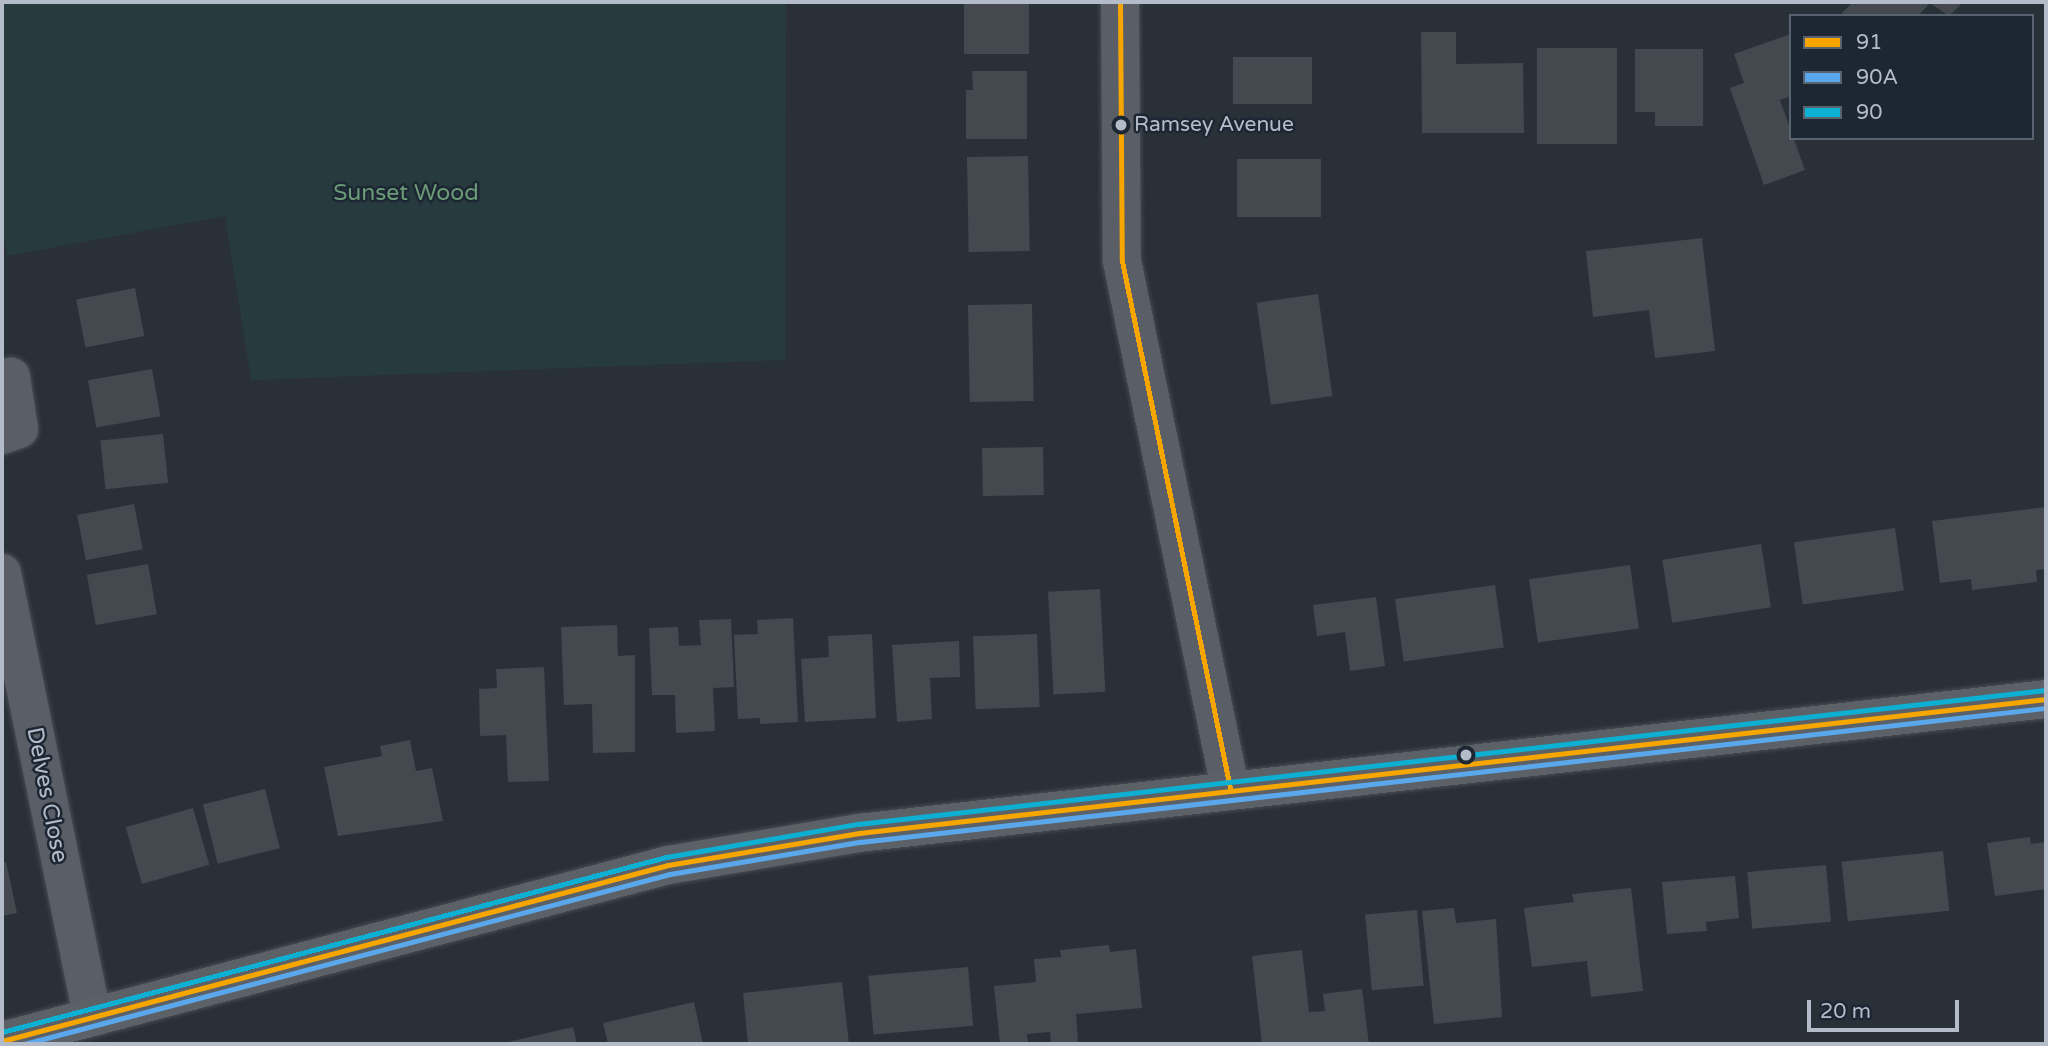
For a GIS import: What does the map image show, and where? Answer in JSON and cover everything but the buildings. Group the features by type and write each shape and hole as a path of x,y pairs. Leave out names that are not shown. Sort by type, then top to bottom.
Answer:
{"main road":[{"path":"2,1041 668,865 859,833 1230,789 2046,699"}],"street":[{"path":"1120,2 1122,261 1230,789"},
{"path":"2,435 19,429 11,377"},
{"name":"Delves Close","path":"2,573 92,1017"}],"green space":[{"name":"Sunset Wood","path":"2,2 786,2 785,360 251,380 225,216 7,256 2,225"}],"transit line":[{"name":"91","path":"1120,2 1122,261 1230,788"},
{"name":"90","path":"2,1032 666,857 858,824 2045,690"},
{"name":"91","path":"2,1041 668,865 859,833 2046,699"},
{"name":"90A","path":"24,1044 670,874 860,842 2046,708"}],"place":[{"name":"Ramsey Avenue","path":"1121,125"}]}
